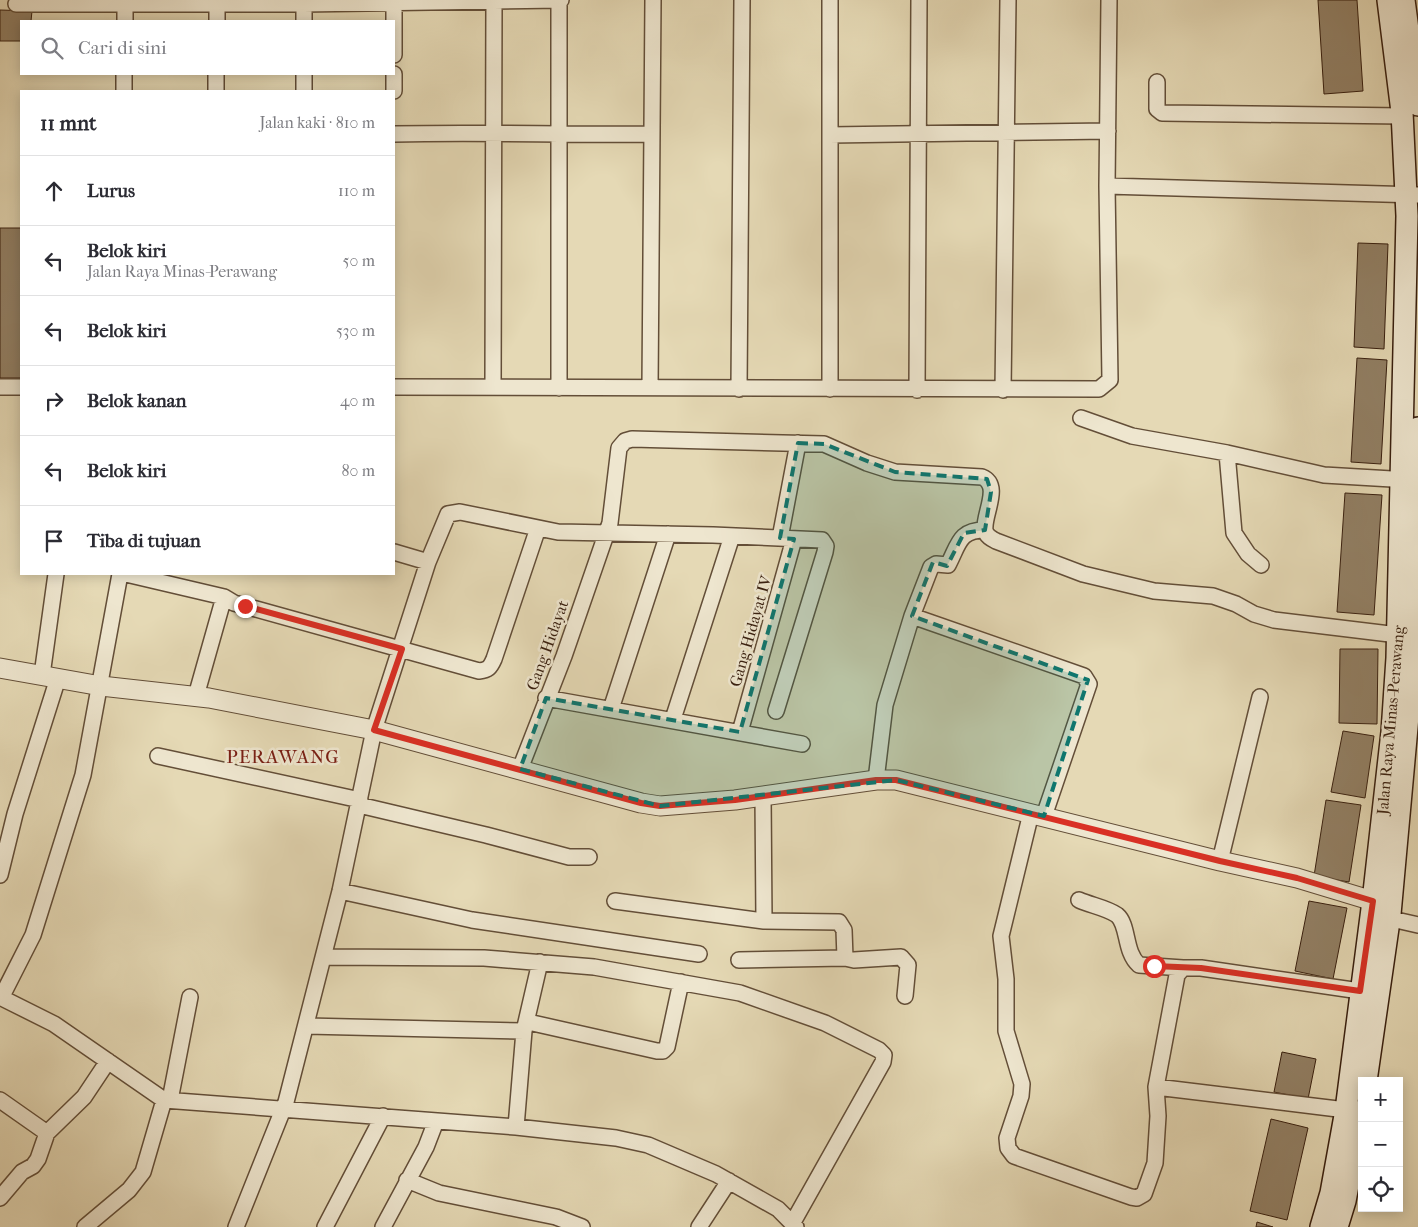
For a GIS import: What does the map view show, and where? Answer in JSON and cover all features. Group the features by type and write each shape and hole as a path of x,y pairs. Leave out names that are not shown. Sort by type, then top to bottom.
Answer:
{"main road":[{"name":"Jalan Raya Minas-Perawang","path":"1388,0 1410,110"},
{"name":"Jalan Raya Minas-Perawang","path":"1337,1227 1345,1201 1354,1110 1360,991 1381,907 1416,650 1412,481 1412,195 1404,0"},
{"name":"Jalan Raya Minas-Perawang","path":"1366,1077 1381,907 1398,635 1418,428"},
{"name":"Jalan Raya Minas-Perawang","path":"1321,1227 1354,1110"}],"street":[{"path":"493,388 494,0"},
{"path":"16,4 560,0 559,388"},
{"path":"650,388 653,0"},
{"path":"739,389 742,0"},
{"path":"830,0 830,389"},
{"path":"917,390 919,0"},
{"path":"1003,390 1008,0"},
{"path":"395,388 1099,389 1108,383 1107,186 1109,0"},
{"path":"394,1 394,20"},
{"path":"125,2 125,20"},
{"path":"217,2 217,20"},
{"path":"304,2 304,20"},
{"path":"124,75 124,90"},
{"path":"216,75 216,90"},
{"path":"304,75 304,90"},
{"path":"394,75 394,90"},
{"path":"1157,82 1157,109 1162,113 1410,110"},
{"path":"830,135 1108,131"},
{"path":"395,134 494,132 559,135 652,134"},
{"path":"1107,186 1412,195"},
{"path":"0,387 20,387"},
{"path":"1081,418 1132,436 1324,475 1412,481"},
{"name":"Gang Hidayat","path":"520,768 564,656 610,523 619,448 625,441 632,439 798,443"},
{"path":"798,443 824,444 895,472 986,479 991,492 985,530 988,536 996,542 1083,574 1154,592 1212,596 1236,604 1254,614 1274,620 1398,635"},
{"name":"Gang Hidayat IV","path":"740,732 787,538 798,443"},
{"path":"1226,454 1234,533 1248,554 1261,565"},
{"path":"236,1227 284,1108 307,1026 340,891 374,730 402,649 428,562 450,513 460,512 558,532 821,539 826,546 776,711"},
{"path":"130,575 224,597 234,603 479,671 490,668 538,528"},
{"path":"876,780 885,705 912,616 933,565 947,566 964,533 972,530 985,530"},
{"path":"610,709 668,534"},
{"path":"672,719 732,536"},
{"path":"395,552 428,562"},
{"path":"0,874 50,677 56,575"},
{"path":"120,575 101,686 83,774 62,849 33,934 1,997 54,1024 167,1100 516,1127 616,1138 648,1145 728,1181 778,1209 794,1225 883,1062 884,1055 879,1050 825,1023 740,993 594,966 484,958 324,957"},
{"path":"196,696 224,597"},
{"path":"912,616 1084,676 1089,684 1038,815 1001,936 1006,979 1006,1032 1022,1084 1021,1096 1007,1138 1008,1148 1014,1156 1137,1198 1147,1190 1155,1163 1158,1116 1156,1087 1177,975 1183,968"},
{"path":"0,668 101,686 196,696 374,730 520,768 641,803 660,806 763,796 876,780 896,780 1220,861 1297,878 1381,907 1396,920 1418,925"},
{"path":"1220,861 1260,697"},
{"path":"546,698 672,719 802,744"},
{"path":"158,756 360,802 568,857 589,856"},
{"path":"763,796 764,921"},
{"path":"340,891 472,920 699,954"},
{"path":"615,900 677,907 764,921 840,922 844,930 845,958"},
{"path":"1080,900 1117,915 1122,922 1131,955 1139,965 1201,968 1360,991"},
{"path":"739,960 845,958 854,960 901,956 908,965 905,996"},
{"path":"516,1127 526,1026 540,962"},
{"path":"307,1026 526,1026 663,1051 667,1047 681,982"},
{"path":"85,1227 129,1190 143,1172 167,1100 190,997"},
{"path":"0,1198 22,1172 33,1166 38,1159 47,1133 84,1097 108,1060"},
{"path":"1156,1087 1354,1110"},
{"path":"0,1100 47,1133"},
{"path":"325,1227 383,1116"},
{"path":"383,1227 426,1147 436,1121"},
{"path":"407,1180 439,1192 556,1217 582,1227"},
{"path":"699,1227 728,1181"}],"highlighted area":[{"path":"798,443 824,444 895,472 987,479 991,492 985,530 964,533 947,566 933,562 912,616 1088,680 1044,816 896,780 660,806 520,769 546,698 740,732 794,539 780,538"}],"building":[{"path":"1318,0 1357,0 1363,91 1324,94"},
{"path":"0,10 32,11 31,20 20,20 20,41 0,41"},
{"path":"0,228 20,228 20,378 0,378"},
{"path":"1358,243 1388,244 1384,349 1354,347"},
{"path":"1357,358 1387,360 1381,464 1351,462"},
{"path":"1345,493 1382,495 1374,615 1337,612"},
{"path":"1340,649 1378,649 1377,724 1339,723"},
{"path":"1343,731 1374,736 1365,798 1331,792"},
{"path":"1326,800 1361,805 1349,882 1314,876"},
{"path":"1309,901 1347,908 1333,979 1295,971"},
{"path":"1282,1052 1316,1059 1308,1099 1274,1092"},
{"path":"1271,1119 1308,1128 1287,1220 1250,1211"},
{"path":"1257,1222 1273,1227 1256,1227"}],"district":[{"name":"PERAWANG","path":"283,756"}],"route":[{"path":"245,606 402,649 374,730 491,763 520,768 641,803 660,806 735,800 876,780 896,780 1220,861 1297,878 1373,901 1360,991 1201,968 1154,966"}]}
